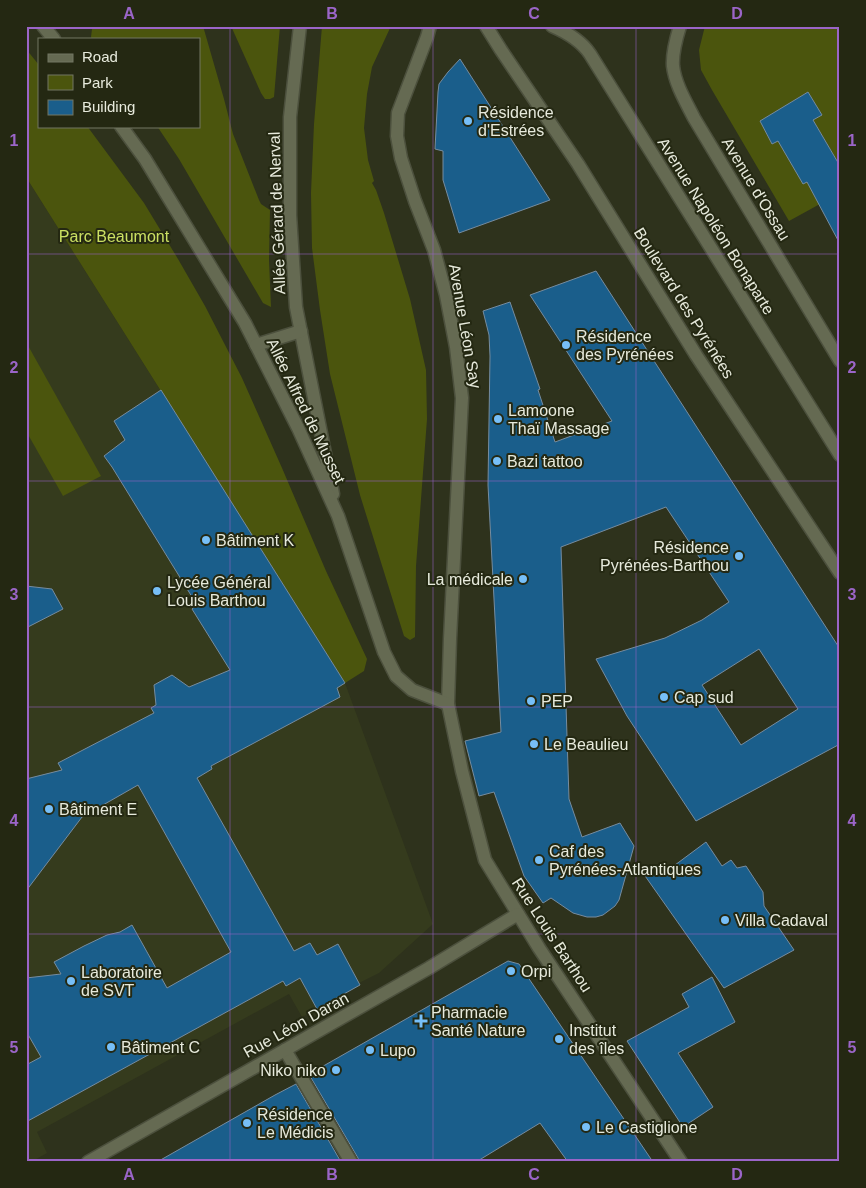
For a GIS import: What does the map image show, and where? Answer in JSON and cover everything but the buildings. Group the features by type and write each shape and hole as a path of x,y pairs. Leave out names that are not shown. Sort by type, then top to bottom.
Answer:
{"street":[{"path":"43,26 53,38"},
{"name":"Allée Gérard de Nerval","path":"300,26 290,117 290,215 296,307 338,516"},
{"path":"428,32 439,26"},
{"name":"Boulevard des Pyrénées","path":"486,26 578,164 696,355 840,573"},
{"name":"Avenue Napoléon Bonaparte","path":"552,26 585,46 840,455"},
{"name":"Avenue d'Ossau","path":"680,26 673,55 673,67 685,101 840,361"},
{"name":"Avenue Léon Say","path":"428,32 398,113 397,136 401,158 434,250 446,295 456,347 462,398 448,704"},
{"name":"Allée Alfred de Musset","path":"122,128 141,153 246,323 298,428 338,516 384,652 396,676 412,690 448,704"},
{"path":"256,345 300,331"},
{"name":"Rue Louis Barthou","path":"448,704 462,771 485,860 518,914 681,1162"},
{"name":"Rue Léon Daran","path":"88,1162 429,968 518,914"},
{"path":"285,1050 351,1162"}],"shaded area":[{"name":"Lycée Général Louis Barthou","path":"26,177 345,683 433,924 379,973 302,1017 289,994 37,1132 47,1153 31,1162 26,1162"}],"green space":[{"name":"Parc Beaumont","path":"97,26 203,26 233,134 259,200 261,204 270,210 269,260 271,307 263,303 179,159 158,128 200,128 200,38 92,38 92,29"},
{"path":"231,26 280,26 274,97 265,99 261,93"},
{"path":"322,26 391,26 372,67 364,128 368,160 374,181 372,183 384,213 410,299 426,370 427,419 416,566 415,637 410,640 404,636 360,495 330,374 320,310 312,248 311,193 314,124"},
{"path":"705,26 840,26 840,193 789,221 701,70 699,50","holes":["808,92 822,115 813,120 838,162 778,141 772,144 760,121"]},
{"name":"Parc Beaumont","path":"26,49 38,64 38,128 88,128 144,203 205,306 242,378 326,571 367,659 364,671 345,683 26,177"},
{"path":"26,342 101,476 63,496 26,431"}],"place":[{"name":"Résidence d'Estrées","path":"468,121"},
{"name":"Résidence des Pyrénées","path":"566,345"},
{"name":"Lamoone Thaï Massage","path":"498,419"},
{"name":"Bazi tattoo","path":"497,461"},
{"name":"Bâtiment K","path":"206,540"},
{"name":"Résidence Pyrénées-Barthou","path":"739,556"},
{"name":"La médicale","path":"523,579"},
{"name":"Lycée Général Louis Barthou","path":"157,591"},
{"name":"Cap sud","path":"664,697"},
{"name":"PEP","path":"531,701"},
{"name":"Le Beaulieu","path":"534,744"},
{"name":"Bâtiment E","path":"49,809"},
{"name":"Caf des Pyrénées-Atlantiques","path":"539,860"},
{"name":"Villa Cadaval","path":"725,920"},
{"name":"Orpi","path":"511,971"},
{"name":"Laboratoire de SVT","path":"71,981"},
{"name":"Pharmacie Santé Nature","path":"421,1021"},
{"name":"Institut des îles","path":"559,1039"},
{"name":"Bâtiment C","path":"111,1047"},
{"name":"Lupo","path":"370,1050"},
{"name":"Niko niko","path":"336,1070"},
{"name":"Résidence Le Médicis","path":"247,1123"},
{"name":"Le Castiglione","path":"586,1127"}]}
